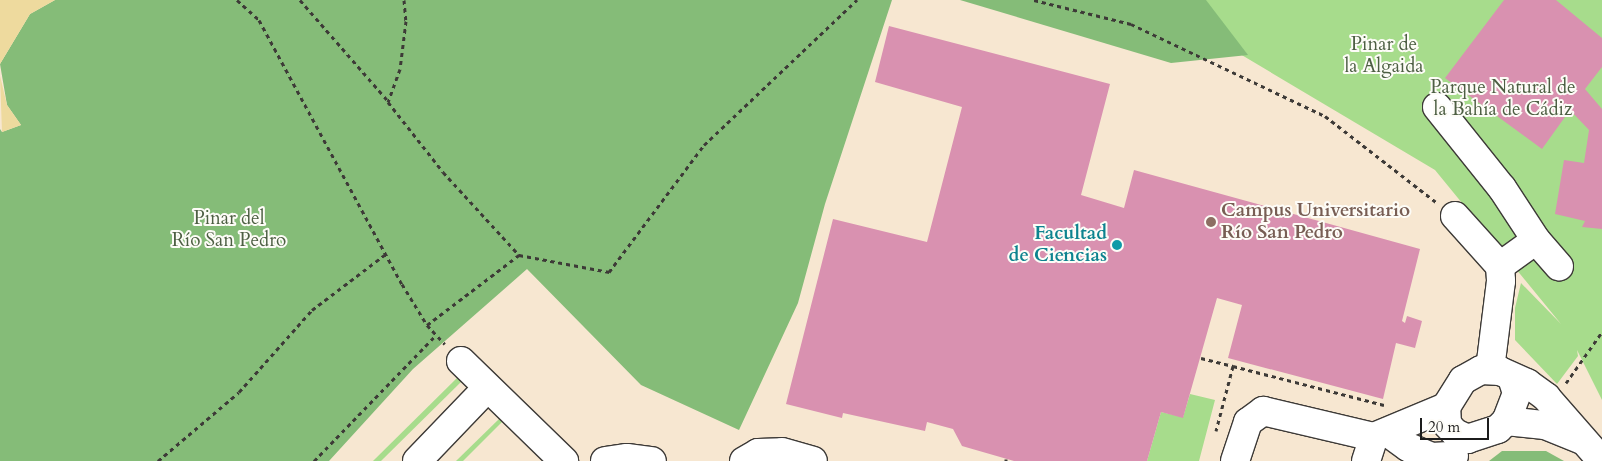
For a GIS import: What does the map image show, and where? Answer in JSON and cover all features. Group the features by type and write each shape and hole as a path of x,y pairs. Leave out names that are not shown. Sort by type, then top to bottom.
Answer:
{"street":[{"path":"1437,107 1502,188 1536,240 1559,266"},
{"path":"1239,460 1248,422 1263,411 1380,434 1408,447 1447,455 1498,429 1506,421 1517,393 1501,373 1502,280 1500,266 1455,216"},
{"path":"1500,266 1536,240"},
{"path":"461,361 486,388 564,461"},
{"path":"1447,455 1446,412 1464,380 1473,373 1501,373 1528,383 1546,397 1602,461"},
{"path":"417,461 486,388"},
{"path":"1380,434 1446,412"},
{"path":"1506,421 1545,425 1584,440"},
{"path":"744,461 758,453 782,452 813,461"},
{"path":"605,461 627,458 652,461"}],"path":[{"path":"237,0 259,20 427,325 461,361"},
{"path":"300,0 388,102 443,172 519,255 609,272 704,145 857,0"},
{"path":"388,102 400,69 406,21 404,0"},
{"path":"1034,0 1131,24 1325,116 1455,216"},
{"path":"158,461 239,392 312,310 387,253"},
{"path":"427,325 519,255"},
{"path":"1564,386 1602,332"},
{"path":"314,461 436,335"},
{"path":"1200,358 1233,366 1380,434"},
{"path":"1216,433 1233,366"}],"green space":[{"name":"Pinar del Río San Pedro","path":"55,0 892,0 825,204 798,303 739,430 641,385 527,269 413,369 329,461 0,461 0,129 2,132 21,125 7,105 0,64 30,14"},
{"path":"960,0 1206,0 1248,55 1171,63"},
{"name":"Parque Natural de la Bahía de Cádiz","path":"1149,0 1602,0 1602,400 1577,350 1578,356 1557,384 1515,340 1515,308 1521,283 1561,324 1435,170"},
{"path":"459,376 463,380 381,461 373,461"},
{"path":"1190,394 1215,400 1199,461 1147,461 1161,412 1183,417"},
{"path":"499,419 502,422 463,461 456,461"},
{"path":"1502,451 1546,451 1564,461 1489,461"}],"sand":[{"path":"0,0 55,0 30,14 0,64"},
{"path":"0,76 7,105 21,125 2,132"}],"building":[{"path":"1504,0 1556,0 1602,38 1602,67 1585,89 1602,109 1602,229 1582,227 1585,221 1555,214 1564,160 1584,163 1589,130 1570,110 1542,149 1445,78"},
{"name":"Facultad de Ciencias","path":"889,26 1110,84 1081,195 1124,208 1134,170 1420,249 1402,321 1405,323 1407,316 1422,321 1415,348 1396,343 1383,399 1228,358 1242,305 1217,298 1183,418 1161,412 1147,461 1014,461 962,446 953,429 927,422 925,431 843,413 842,418 786,404 833,219 927,242 962,107 875,82"}],"place":[{"name":"Campus Universitario Río San Pedro","path":"1211,222"},
{"name":"Facultad de Ciencias","path":"1117,245"}],"park label":[{"name":"Pinar de la Algaida","path":"1384,56"}]}
